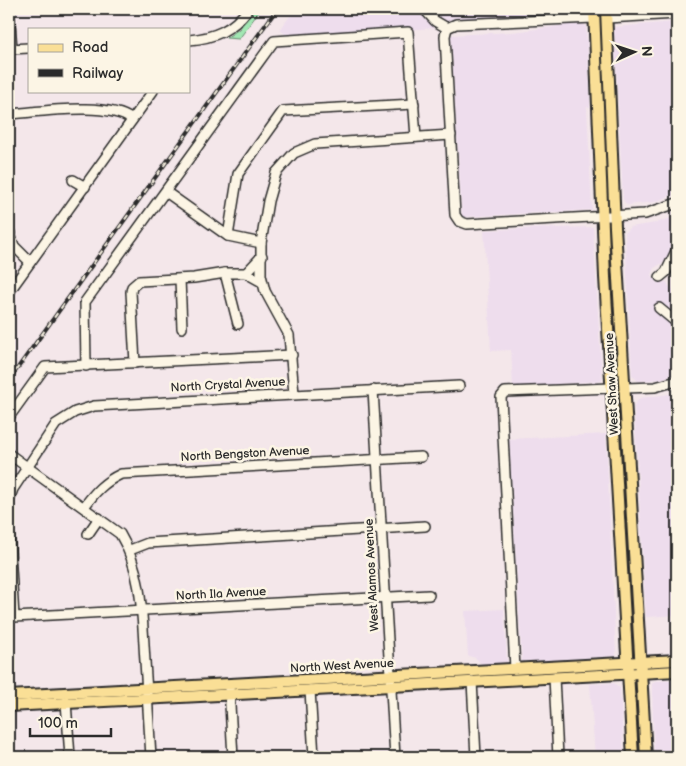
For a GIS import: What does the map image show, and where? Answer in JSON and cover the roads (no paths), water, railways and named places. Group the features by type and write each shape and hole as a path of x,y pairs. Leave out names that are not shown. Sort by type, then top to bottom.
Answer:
{"main road":[{"path":"596,12 601,16 607,13"},
{"path":"596,12 601,24 604,71 610,101"},
{"name":"West Shaw Avenue","path":"596,12 608,217 625,388 646,757"},
{"name":"West Shaw Avenue","path":"607,13 610,101 608,217 610,349 625,661 632,757"},
{"path":"610,349 617,354 618,382 625,388"},
{"path":"612,388 618,393 621,432 627,438"},
{"path":"616,460 622,464 625,500 632,518"},
{"path":"620,538 627,543 630,555 635,558"},
{"name":"North West Avenue","path":"229,689 310,690 516,669 625,661 677,660"},
{"path":"453,682 464,678 508,675 516,669"},
{"name":"North West Avenue","path":"9,696 147,693 390,681 472,682 677,671"},
{"name":"North West Avenue","path":"9,706 147,693"}],"street":[{"path":"9,9 10,49 28,48"},
{"path":"190,40 208,38 224,32 238,21 248,9"},
{"path":"424,9 435,21 447,28"},
{"path":"447,28 456,24 596,12"},
{"path":"607,13 677,14"},
{"path":"447,28 445,36 455,215 458,221 467,224 650,214 677,203"},
{"path":"86,366 85,302 278,40 408,32 416,137"},
{"path":"9,292 152,92"},
{"path":"228,236 238,174 283,111 414,104"},
{"path":"9,114 104,109 120,112 132,120"},
{"path":"294,394 289,335 262,282 261,242 268,201 276,173 294,153 315,144 451,135"},
{"path":"73,180 85,187"},
{"path":"166,192 228,236 261,242"},
{"path":"9,230 14,246 30,262"},
{"path":"660,277 666,272 677,249"},
{"path":"246,273 262,256"},
{"path":"135,363 132,286 139,281 180,279 224,273 246,273 262,282"},
{"path":"224,273 238,324"},
{"path":"180,279 182,328"},
{"path":"660,308 677,323"},
{"path":"9,417 45,367 292,355"},
{"path":"625,388 655,387 677,381"},
{"name":"North Crystal Avenue","path":"9,500 13,489 56,424 75,412 94,406 459,386"},
{"path":"516,669 501,397 505,392 612,388"},
{"name":"West Alamos Avenue","path":"373,390 395,757"},
{"path":"9,454 120,534 130,550 136,567 142,611 151,757"},
{"name":"North Bengston Avenue","path":"84,507 94,492 106,481 121,474 421,457"},
{"path":"88,534 99,518"},
{"path":"130,550 148,543 425,526"},
{"name":"North Ila Avenue","path":"9,535 14,617 429,595"},
{"path":"554,677 558,757"},
{"path":"472,682 476,757"},
{"path":"229,689 233,757"},
{"path":"310,690 314,757"},
{"path":"66,702 70,757"}],"railway":[{"path":"9,380 277,9"}]}
